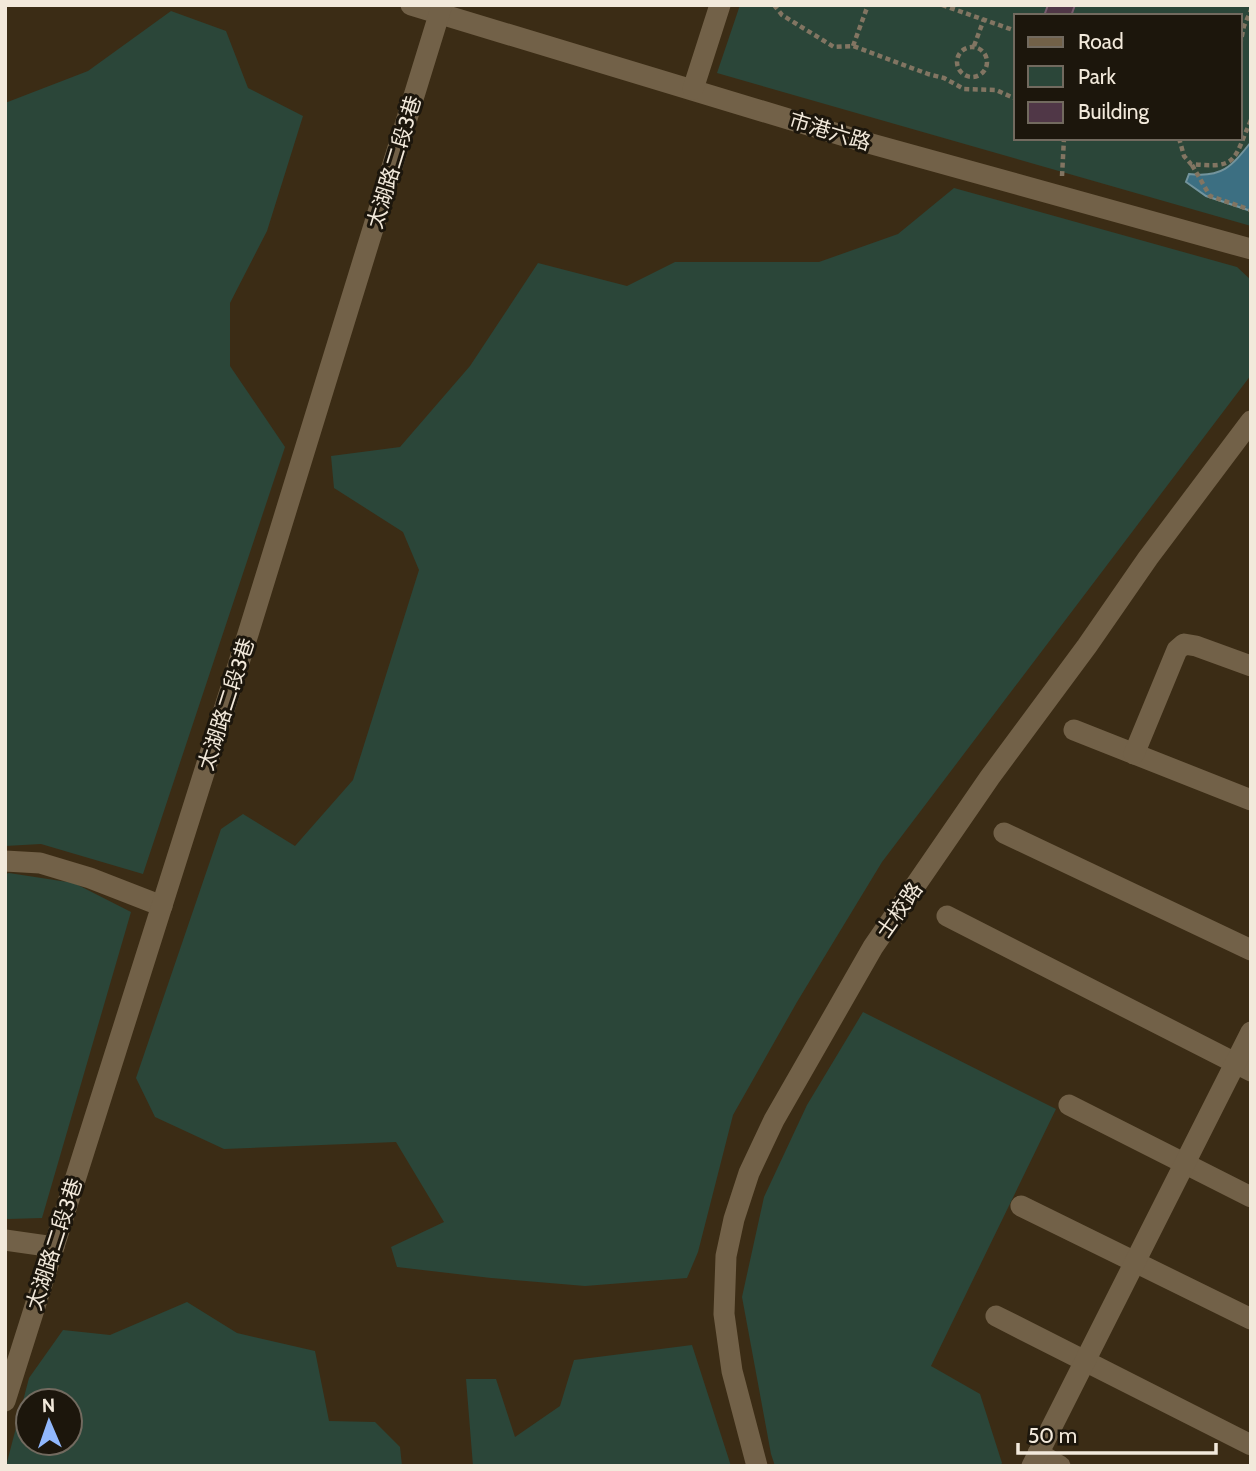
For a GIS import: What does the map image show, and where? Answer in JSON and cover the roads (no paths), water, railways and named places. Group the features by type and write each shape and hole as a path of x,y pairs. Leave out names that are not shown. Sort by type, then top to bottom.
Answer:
{"street":[{"name":"市港六路","path":"411,5 441,9 861,141 1251,249"},
{"path":"693,89 720,5"},
{"name":"太湖路二段3巷","path":"5,1401 369,247 441,9"},
{"name":"士校路","path":"757,1466 732,1371 724,1314 726,1256 734,1219 749,1173 774,1120 873,947 990,777 1251,421"},
{"path":"1134,754 1177,650 1184,644 1251,666"},
{"path":"1074,730 1251,800"},
{"path":"1004,832 1251,950"},
{"path":"5,861 40,863 65,870 162,906"},
{"path":"947,916 1243,1067"},
{"path":"1060,1466 1035,1459 1185,1164 1243,1067 1251,1032"},
{"path":"1069,1105 1251,1196"},
{"path":"1021,1206 1251,1319"},
{"path":"5,1240 54,1247"},
{"path":"996,1316 1251,1444"}],"water":[{"path":"1251,142 1251,211 1206,196 1186,182 1189,174 1210,174 1225,169"}]}
